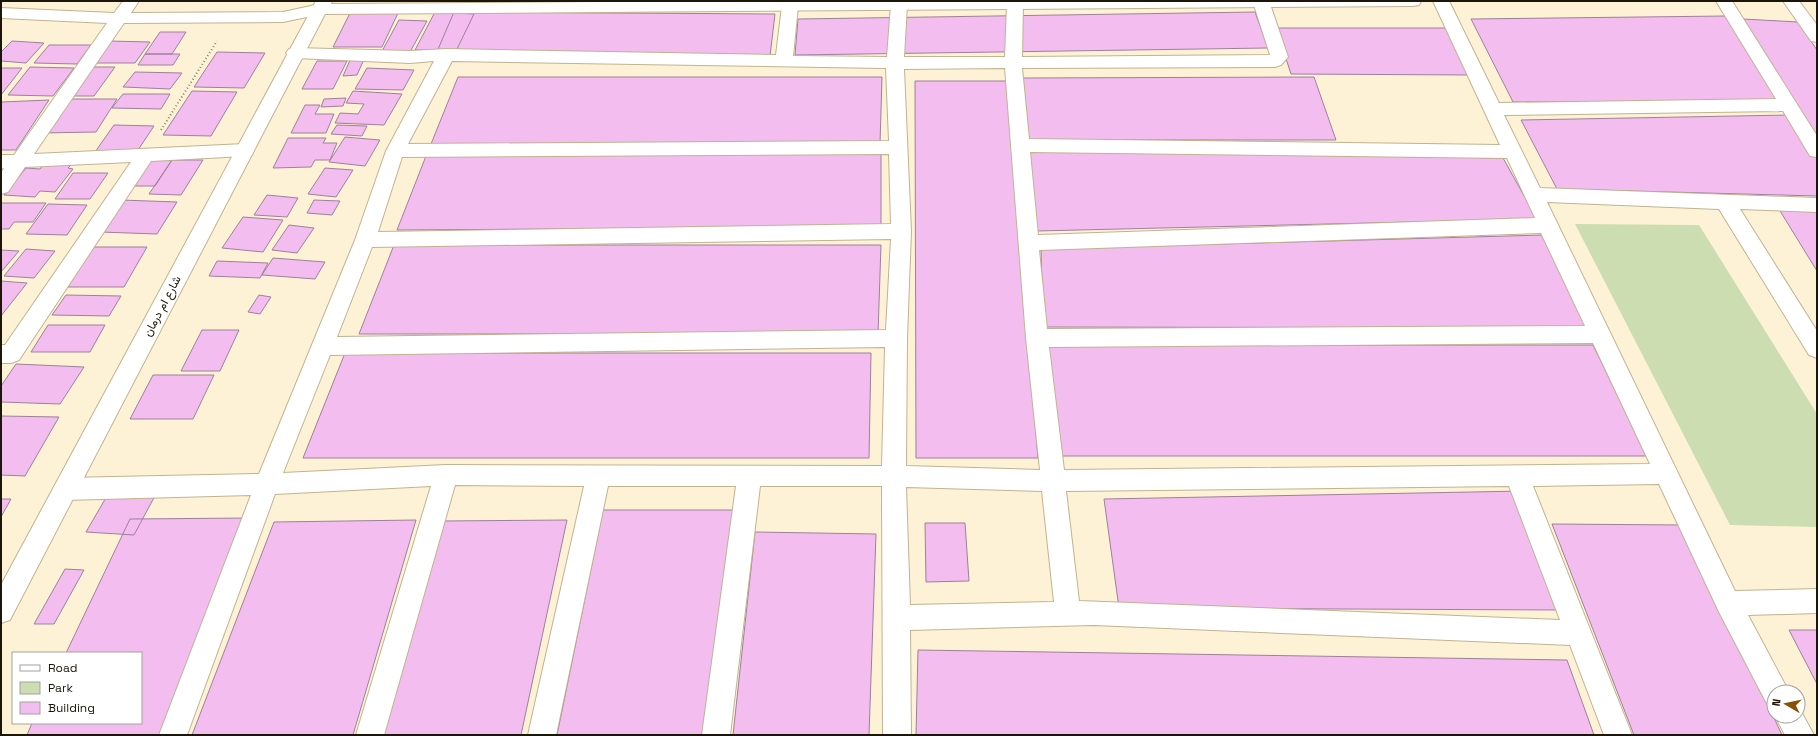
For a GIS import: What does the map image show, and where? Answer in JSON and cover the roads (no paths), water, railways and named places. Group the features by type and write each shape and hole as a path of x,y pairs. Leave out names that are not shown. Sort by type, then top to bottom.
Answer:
{"street":[{"path":"1,187 10,162 131,1"},
{"path":"1,29 13,9 119,18 283,17 322,5 437,4 790,6 912,3 1015,4 1101,2 1413,1"},
{"path":"1441,1 1728,603 1772,684"},
{"path":"1724,1 1817,151"},
{"path":"1791,1 1817,37"},
{"path":"295,53 410,57 446,55 895,63 1275,61 1279,57 1261,2"},
{"path":"897,735 897,618 894,476 896,338 901,231 895,63 912,3"},
{"path":"1015,4 1013,62 1028,243 1052,481 1068,613"},
{"name":"شارع ام درمان","path":"1,611 295,53 322,5"},
{"path":"784,62 790,6"},
{"path":"173,735 268,484 365,240 395,151 446,55"},
{"path":"1493,109 1788,105"},
{"path":"1020,145 1514,152"},
{"path":"395,151 898,146"},
{"path":"10,162 245,150"},
{"path":"1,354 11,354 146,154"},
{"path":"1534,195 1817,205"},
{"path":"1725,202 1817,349"},
{"path":"1028,243 1549,225"},
{"path":"365,240 901,231"},
{"path":"1037,338 1600,334"},
{"path":"323,346 896,338"},
{"path":"65,489 268,484 446,475 894,476 1052,481 1666,474"},
{"path":"370,735 446,475"},
{"path":"542,735 598,475"},
{"path":"1517,475 1577,633 1618,735"},
{"path":"716,735 749,476"},
{"path":"1728,603 1817,601"},
{"path":"897,618 1068,613 1577,633"},
{"path":"1794,724 1800,735"}]}
